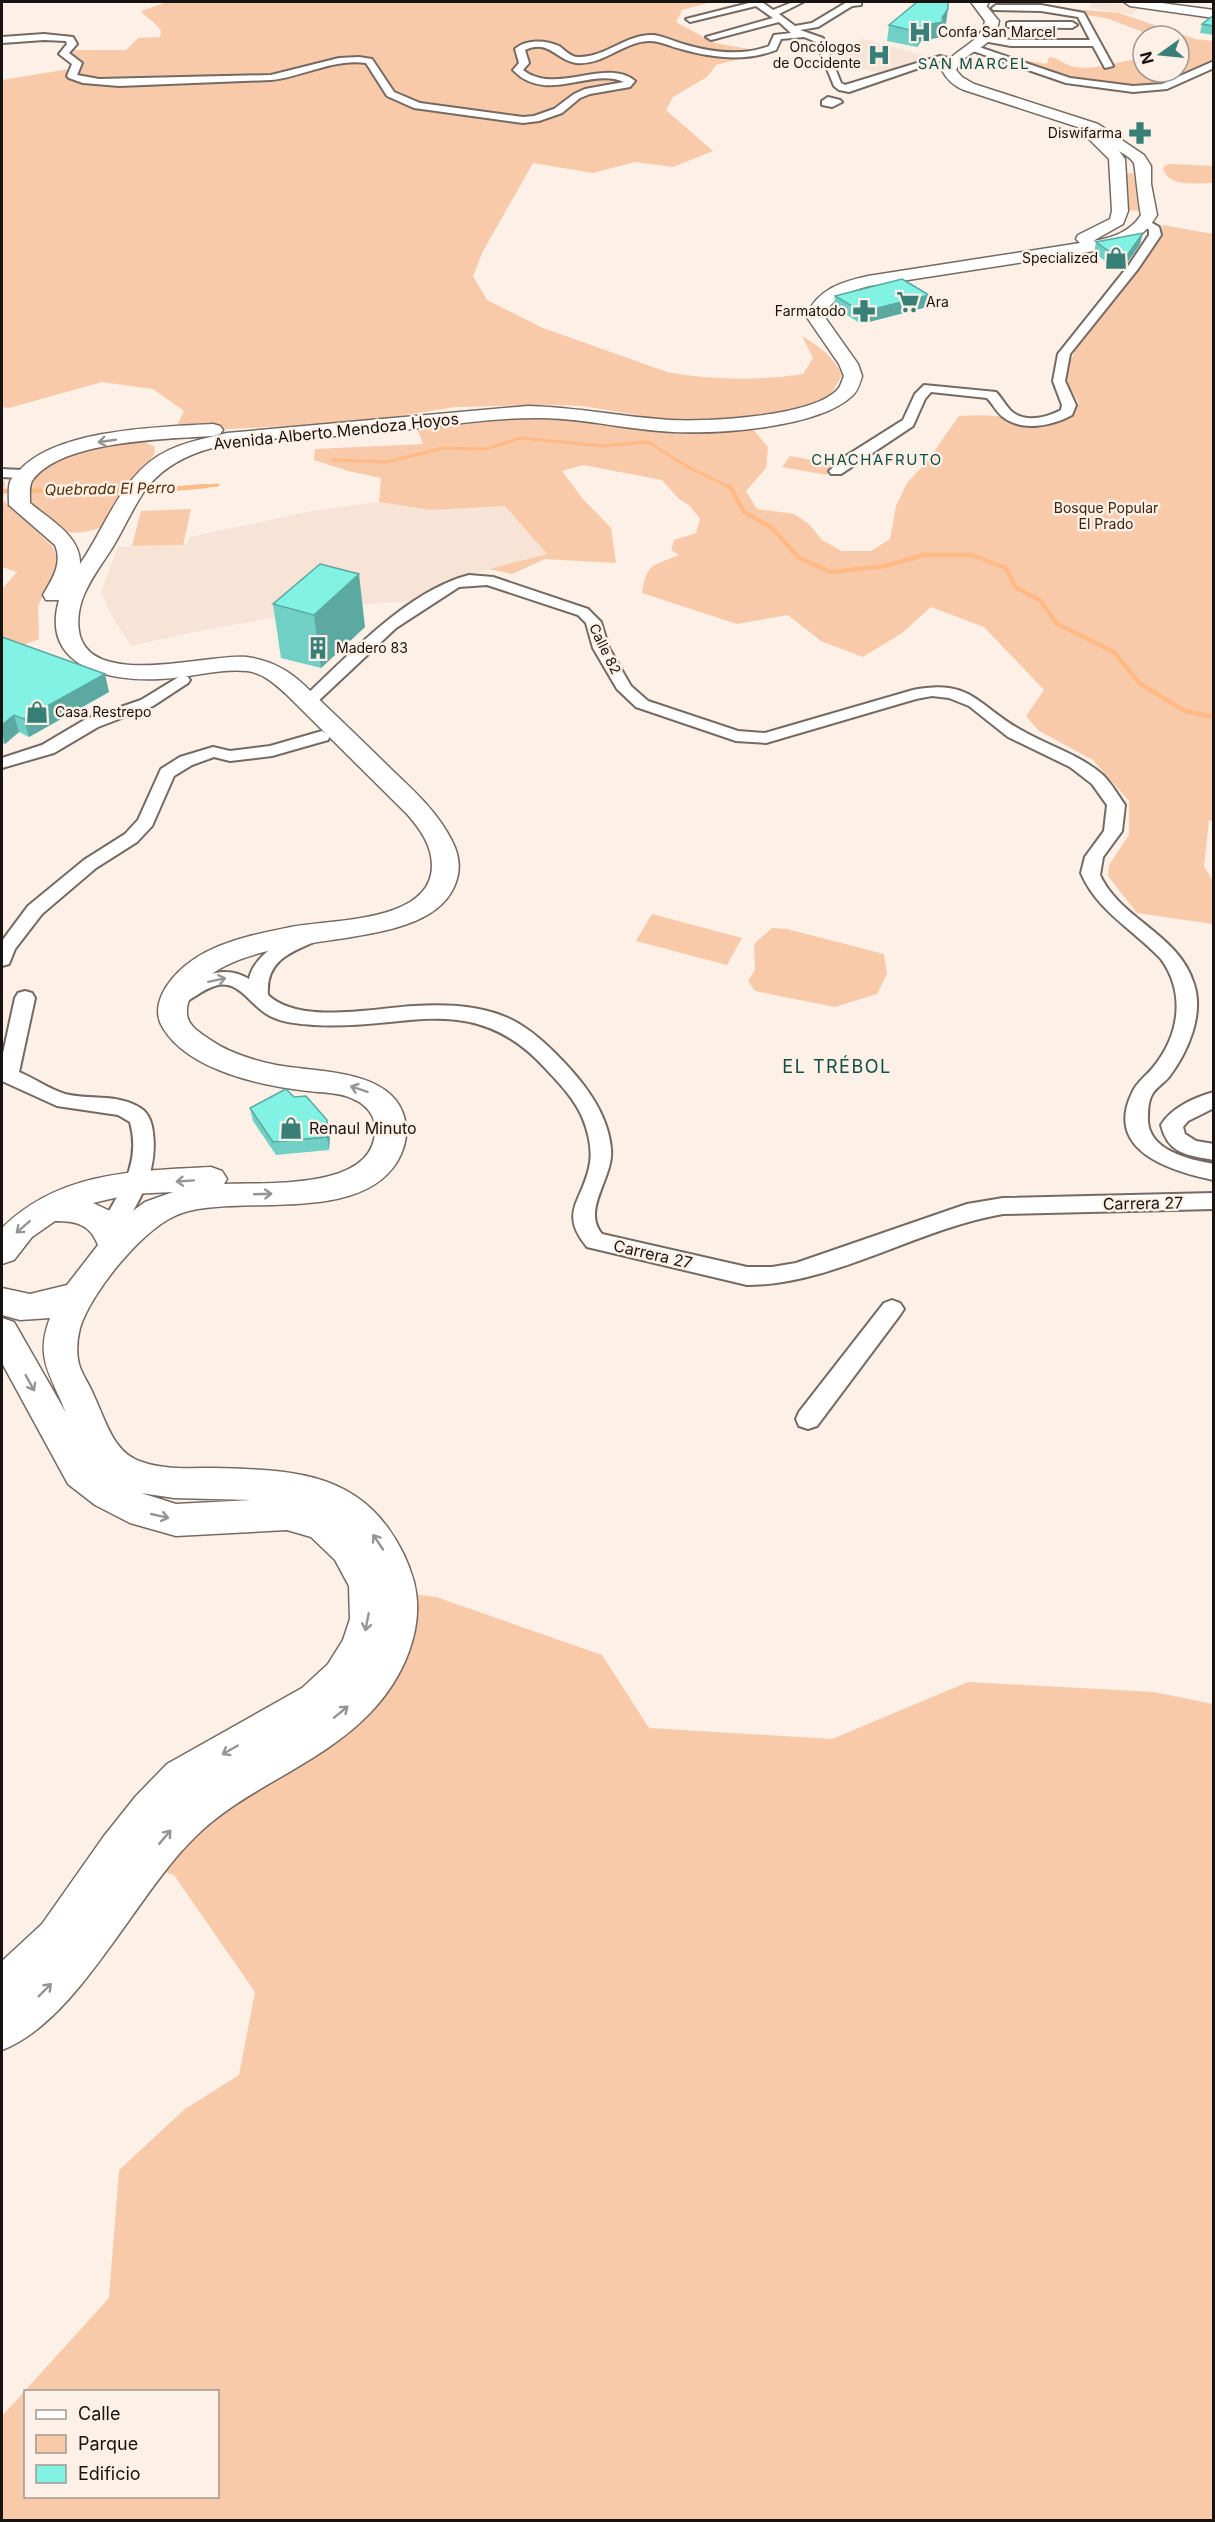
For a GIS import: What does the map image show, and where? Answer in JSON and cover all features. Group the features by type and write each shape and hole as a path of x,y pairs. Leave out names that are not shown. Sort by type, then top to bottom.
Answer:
{"main road":[{"path":"963,2 974,15 977,26 959,46 935,63 940,76 952,85 1092,134 1110,149 1117,159 1120,211 1128,217 1146,223 1149,215 1142,175 1143,166 1139,158 1093,128 961,84 951,75 950,66 956,59 987,39 991,31 992,21 980,3"},
{"path":"1130,2 1212,11"},
{"path":"1152,2 1212,11"},
{"path":"1163,2 1212,11"},
{"path":"1117,172 1142,175"},
{"name":"Avenida Alberto Mendoza Hoyos","path":"2,1251 24,1224 50,1209 105,1187 139,1182 335,1172 356,1163 370,1147 374,1130 365,1115 342,1104 237,1081 192,1062 162,1037 155,1020 155,1004 167,984 193,961 216,948 240,937 283,926 378,912 396,907 412,898 426,883 431,871 430,855 424,837 412,821 265,683 253,678 227,674 147,683 102,678 82,670 59,656 50,634 48,610 71,560 69,550 56,535 19,505 14,482 31,465 57,451 74,446 137,437 360,422 547,405 583,406 681,420 703,420 814,404 831,394 842,375 837,365 808,332 800,319 799,307 806,297 824,286 861,275 1079,241 1102,231 1117,220 1120,211"},
{"name":"Avenida Alberto Mendoza Hoyos","path":"173,1001 181,988 202,966 217,959 268,942 320,932 380,925 403,917 426,905 441,888 446,871 445,854 423,815 278,675 250,665 220,664 148,673 128,672 93,662 75,650 67,631 67,610 71,597 118,518 146,475 155,467 183,452 226,440 363,429 517,412 580,413 653,424 690,426 778,418 805,413 836,401 851,386 854,376 851,365 818,325 814,316 826,298 838,290 868,281 1088,248 1125,238 1146,223"},
{"path":"137,437 153,440 161,446 161,453 155,467"},
{"path":"56,535 83,536 104,531 118,518"},
{"path":"2,2028 19,2017 75,1960 142,1864 172,1829 209,1796 324,1726 363,1694 388,1657 399,1623 399,1592 387,1556 370,1531 346,1509 319,1494 288,1488 156,1481 122,1471 103,1455 60,1360 61,1335 78,1295 112,1237 153,1212 201,1197 305,1193 337,1187 359,1178 378,1164 391,1144 391,1122 382,1104 372,1094 352,1086 278,1077 207,1053 176,1026 172,1013 173,1001"},
{"path":"50,1209 74,1209 95,1216 112,1237"},
{"path":"2,1301 28,1308 54,1305 78,1295"},
{"path":"2,1332 81,1473 108,1494 142,1512 176,1520 287,1514 323,1525 348,1548 368,1585 369,1619 361,1647 342,1677 316,1701 182,1778 151,1810 119,1851 58,1940 2,1990"}],"street":[{"path":"711,37 777,16 799,2"},
{"path":"690,19 758,3 795,31 820,40 829,90 837,102"},
{"path":"2,39 44,37 69,39 72,44 64,54 77,63 72,76 88,81 148,82 215,78 270,78 338,61 362,59 369,61 390,94 418,106 522,120 535,119 558,111 577,96 588,91 627,85 630,81 620,76 571,82 530,78 518,70 524,63 520,49 522,47 548,46 556,48 568,58 583,60 626,42 653,38 696,50 725,54 752,54 773,48 777,37 815,25 850,4 858,3"},
{"path":"1018,58 1011,43 1010,25 996,8 1041,8 1081,15 1108,66"},
{"path":"1010,25 1086,25"},
{"path":"987,39 1011,43 1095,43"},
{"path":"973,48 1069,81 1133,89 1164,87 1214,64"},
{"path":"829,90 856,88 899,77 935,63"},
{"path":"836,471 908,423 914,414 920,395 929,388 991,395 998,400 1006,413 1025,420 1048,421 1067,412 1069,405 1059,381 1064,354 1134,267 1155,235 1155,230 1146,223"},
{"name":"Calle 82","path":"308,702 390,625 454,584 469,580 488,580 583,612 593,622 601,648 625,689 642,704 736,736 751,739 766,738 913,695 932,692 952,693 975,703 1014,733 1076,762 1098,780 1116,805 1113,831 1094,857 1090,873 1098,890 1154,939 1174,964 1184,982 1188,1020 1161,1072 1142,1093 1135,1119 1140,1139 1156,1154 1195,1169 1214,1172"},
{"path":"2,763 48,749 92,723 147,703 182,680"},
{"path":"2,960 6,948 35,910 90,864 131,838 146,822 167,773 186,761 213,752 230,756 272,751 322,736"},
{"path":"259,999 255,983 260,969 269,958 320,932"},
{"name":"Carrera 27","path":"173,1001 206,982 227,978 243,984 270,1009 291,1016 323,1018 461,1014 488,1018 511,1029 541,1050 579,1093 602,1144 600,1167 581,1216 585,1232 594,1241 747,1276 772,1276 797,1272 967,1212 1003,1206 1214,1201"},
{"path":"25,998 4,1075 22,1079 43,1094 65,1101 123,1108 136,1114 142,1123 144,1153 139,1182 112,1237"},
{"path":"1214,1099 1181,1116 1172,1125 1175,1138 1191,1148 1214,1152"},
{"path":"105,1187 144,1153"},
{"path":"923,1227 955,1233"},
{"path":"808,1419 892,1309"}],"shaded area":[{"path":"1093,2 1140,6 1131,15 1090,8"},
{"name":"Oncólogos de Occidente","path":"863,39 933,58 880,73 831,61 835,52"},
{"path":"379,502 430,510 505,505 547,554 444,581 411,601 341,606 199,631 131,646 109,611 101,591 118,547 187,545 189,537 316,510"}],"green space":[{"path":"167,2 712,2 682,10 676,22 715,43 765,52 716,65 707,77 673,97 666,110 713,151 673,167 635,162 593,173 533,163 483,251 473,276 487,300 543,328 667,372 735,379 803,374 813,358 802,336 825,352 842,375 831,394 814,404 774,413 703,420 661,419 583,406 456,407 360,422 174,432 184,411 153,389 102,382 9,408 2,407 2,80 75,68 68,58 68,50 126,50 138,38 160,37 159,28 141,11"},
{"path":"1062,8 1119,13 1151,24 1131,24 1131,28 1109,19 1061,10"},
{"path":"1191,38 1213,41 1213,59 1191,70"},
{"path":"1049,57 1083,68 1131,60 1131,84 1160,84 1142,88 1069,79 1016,62 1012,58 1047,64"},
{"path":"1165,165 1213,166 1213,183 1178,182 1167,175 1163,169"},
{"path":"1133,173 1135,182 1139,184 1139,211 1129,210 1128,196 1122,191 1122,174"},
{"name":"Bosque Popular El Prado","path":"1163,225 1213,234 1214,822 1209,820 1204,866 1213,881 1213,924 1137,913 1108,876 1109,865 1129,835 1129,801 1093,760 1039,731 1026,716 1044,690 984,627 931,607 902,633 863,657 821,641 788,615 737,624 642,593 649,570 679,555 671,550 674,540 696,533 700,519 690,506 678,498 662,480 583,465 562,471 582,498 611,528 616,563 545,559 512,574 489,569 547,554 505,506 430,510 379,502 381,478 348,471 314,460 315,449 423,444 415,423 548,412 653,424 746,421 768,447 766,468 746,491 757,509 794,514 809,524 822,540 842,551 871,551 890,539 896,506 907,483 928,460 959,416 997,416 1053,423 1063,420 1072,413 1079,403 1067,383 1068,365 1083,336 1153,249"},
{"path":"141,440 155,447 154,455 124,493 103,527 89,531 67,532 51,524 23,500 26,479 72,449"},
{"path":"790,456 834,464 827,475 782,467"},
{"path":"2,480 5,482 3,500 52,546 59,563 38,606 39,639 18,647 2,646 2,589 17,572 2,567"},
{"path":"191,509 183,545 132,546 141,511"},
{"path":"652,914 742,938 727,965 636,941"},
{"path":"772,928 787,929 884,954 887,974 877,994 835,1007 755,991 748,981 755,970 754,944"},
{"path":"399,1592 436,1597 602,1655 649,1728 832,1739 968,1682 1154,1692 1213,1704 1213,2520 2,2520 2,2416 24,2392 24,2498 219,2498 219,2390 26,2390 109,2298 119,2170 185,2109 239,2075 255,1992 174,1875 142,1864"}],"building":[{"path":"917,2 948,2 948,9 942,18 943,22 922,26 918,32 889,25"},
{"path":"1214,15 1214,26 1202,24"},
{"path":"1143,233 1125,258 1110,252 1096,242"},
{"path":"902,279 929,295 862,312 835,296"},
{"path":"320,564 359,574 314,615 273,604"},
{"name":"Casa Restrepo","path":"2,637 105,674 24,719 14,715 2,725"},
{"name":"Renaul Minuto","path":"286,1089 294,1097 306,1096 327,1120 327,1137 273,1142 250,1108"}],"waterway":[{"name":"Quebrada El Perro","path":"333,460 387,462 443,448 486,449 521,438 602,446 648,442 688,467 731,488"},
{"name":"Quebrada El Perro","path":"188,488 218,485"},
{"name":"Quebrada El Perro","path":"2,491 159,490 206,486"},
{"name":"Quebrada El Perro","path":"730,486 744,512 772,528 799,558 831,572 885,566 924,555 972,555 1006,568 1015,587 1041,601 1057,624 1114,652 1139,683 1185,711 1214,717"}],"place":[{"name":"Confa San Marcel","path":"920,32"},
{"name":"Oncólogos de Occidente","path":"879,55"},
{"name":"Diswifarma","path":"1140,133"},
{"name":"Specialized","path":"1116,258"},
{"name":"Ara","path":"908,302"},
{"name":"Farmatodo","path":"864,311"},
{"name":"Madero 83","path":"318,648"},
{"name":"Casa Restrepo","path":"37,712"},
{"name":"Renaul Minuto","path":"291,1128"}],"district":[{"name":"SAN MARCEL","path":"974,64"},
{"name":"CHACHAFRUTO","path":"877,460"},
{"name":"EL TRÉBOL","path":"837,1067"}]}
